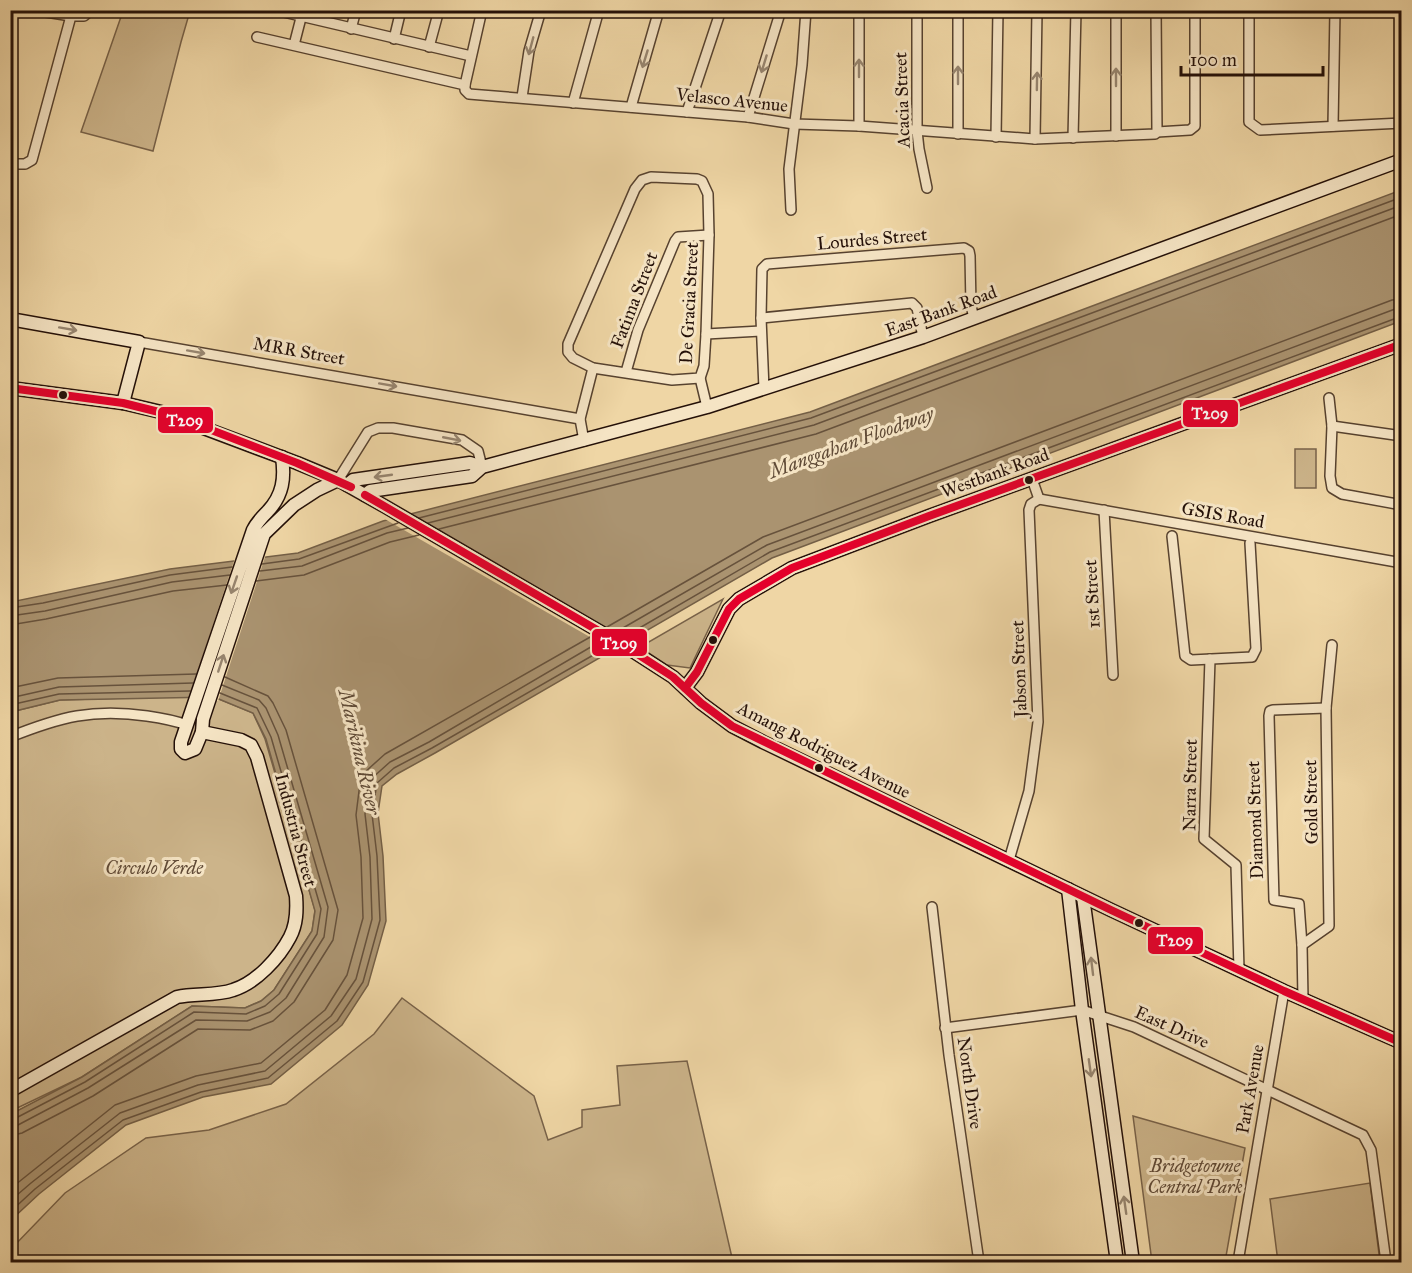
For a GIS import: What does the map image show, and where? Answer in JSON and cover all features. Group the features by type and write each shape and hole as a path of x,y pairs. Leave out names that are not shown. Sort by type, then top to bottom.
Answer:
{"street":[{"path":"33,10 71,16 84,16 91,10"},
{"path":"274,10 302,14 351,29 471,56"},
{"path":"351,29 356,10"},
{"path":"393,39 401,10"},
{"path":"429,47 439,10"},
{"path":"257,37 465,85 482,10"},
{"path":"522,97 529,51 541,10"},
{"path":"573,103 599,10"},
{"path":"631,107 659,10"},
{"path":"687,112 721,10"},
{"path":"748,117 781,10"},
{"path":"791,210 789,169 802,65 806,10"},
{"path":"859,10 859,126"},
{"name":"Acacia Street","path":"917,10 918,149 927,188"},
{"path":"958,10 958,134"},
{"path":"996,137 998,10"},
{"path":"1035,139 1037,10"},
{"path":"1073,138 1076,10"},
{"path":"1116,10 1116,136"},
{"path":"1156,10 1156,133"},
{"name":"Velasco Avenue","path":"465,85 465,90 469,94 748,117 794,124 859,126 996,137 1073,138 1190,130 1195,126 1195,10"},
{"path":"1249,10 1249,122 1260,130 1401,123"},
{"path":"1333,126 1335,10"},
{"path":"294,45 302,14"},
{"path":"10,164 25,164 32,160 71,16"},
{"name":"East Bank Road","path":"365,495 370,491 472,476 482,467 707,407 764,389 923,337 1401,160"},
{"name":"De Gracia Street","path":"651,177 697,179 702,182 708,194 709,235 704,366 700,378 672,380 593,368 573,358 568,352 568,344 635,189 642,180 651,177"},
{"name":"Fatima Street","path":"626,372 638,330 675,241 678,237 709,235"},
{"name":"Lourdes Street","path":"764,389 761,331 762,269 767,264 964,248 969,251 970,256 971,306 974,318"},
{"path":"761,318 912,303 917,308 923,337"},
{"name":"MRR Street","path":"10,319 580,419"},
{"path":"706,334 761,331"},
{"path":"123,403 139,342"},
{"name":"Westbank Road","path":"685,688 697,672 729,609 739,599 771,579 811,561 1401,344"},
{"path":"584,441 580,419 593,368"},
{"path":"700,378 707,407"},
{"name":"Amang Rodriguez Avenue","path":"10,388 123,403 175,416 297,463 342,483 628,648 672,677 707,708 732,726 1083,897 1401,1043"},
{"path":"1329,398 1332,426 1330,476 1332,488 1336,492 1401,505"},
{"path":"1332,426 1401,436"},
{"path":"342,483 368,432 378,428 393,428 462,440 478,452 482,467"},
{"path":"282,457 283,493"},
{"path":"258,532 189,719 181,749 186,753 195,750 203,725 258,532 258,520 283,493 297,463"},
{"name":"East Bank Road","path":"258,532 316,489 353,480 470,463 482,467"},
{"path":"1032,479 1039,499"},
{"path":"283,493 291,495 294,505"},
{"name":"GSIS Road","path":"1039,499 1401,563"},
{"name":"Jabson Street","path":"1009,860 1029,791 1036,745 1038,707 1029,510 1031,504 1039,499"},
{"name":"1st Street","path":"1104,510 1113,675"},
{"path":"1172,536 1185,656 1191,660 1252,657 1256,649 1250,543"},
{"name":"Gold Street","path":"1302,945 1329,926 1326,708 1332,645"},
{"name":"Narra Street","path":"1210,660 1204,839 1236,865 1239,969"},
{"name":"Diamond Street","path":"1303,999 1299,904 1274,900 1269,716 1270,711 1274,710 1326,708"},
{"path":"10,736 53,720 95,713 189,719"},
{"name":"Industria Street","path":"10,1091 177,997 232,991 247,983 276,957 291,936 297,917 296,896 256,757 250,745 194,719 189,719"},
{"path":"1068,889 1082,1010 1117,1263"},
{"path":"1083,897 1133,1263"},
{"name":"North Drive","path":"932,907 945,1028 979,1263"},
{"name":"Park Avenue","path":"1238,1263 1284,991"},
{"name":"East Drive","path":"945,1028 1082,1010 1099,1014 1134,1027 1363,1134 1371,1150 1386,1263"}],"green space":[{"path":"123,11 190,11 153,151 81,132"},
{"path":"1295,449 1316,449 1316,488 1295,488"},
{"path":"723,599 690,668 667,665 640,647"},
{"name":"Circulo Verde","path":"214,697 253,713 265,739 315,910 312,931 274,990 261,1001 245,1008 192,1006 82,1077 11,1111 11,712 60,700"},
{"path":"402,998 534,1096 548,1140 582,1127 582,1110 620,1105 617,1066 687,1061 733,1262 11,1262 11,1249 65,1193 146,1138 209,1130 286,1104 374,1034"},
{"name":"Bridgetowne Central Park","path":"1133,1116 1245,1148 1225,1262 1152,1262"},
{"path":"1370,1183 1380,1262 1278,1262 1270,1199"}],"water":[{"path":"1401,190 1401,321 772,558 397,774 382,786 378,813 383,856 386,921 368,985 342,1025 271,1084 203,1097 126,1125 39,1194 11,1220 11,1114 82,1077 192,1006 245,1008 261,1001 274,990 312,931 315,911 266,739 253,713 214,697 60,700 11,712 11,602 170,569 298,553 383,521 810,412"}],"pier":[{"path":"406,512 632,642 616,652 383,518"},
{"path":"266,554 218,701 188,700 235,558"}],"transit line":[{"name":"T209","path":"685,688 697,672 729,609 739,599 792,568 1402,344"},
{"name":"T209","path":"10,388 123,403 175,416 297,463 351,487"},
{"name":"T209","path":"365,495 628,648 673,677 701,703 732,726 1111,910 1402,1043"}],"water label":[{"name":"Manggahan Floodway","path":"851,442"},
{"name":"Marikina River","path":"360,752"}]}
